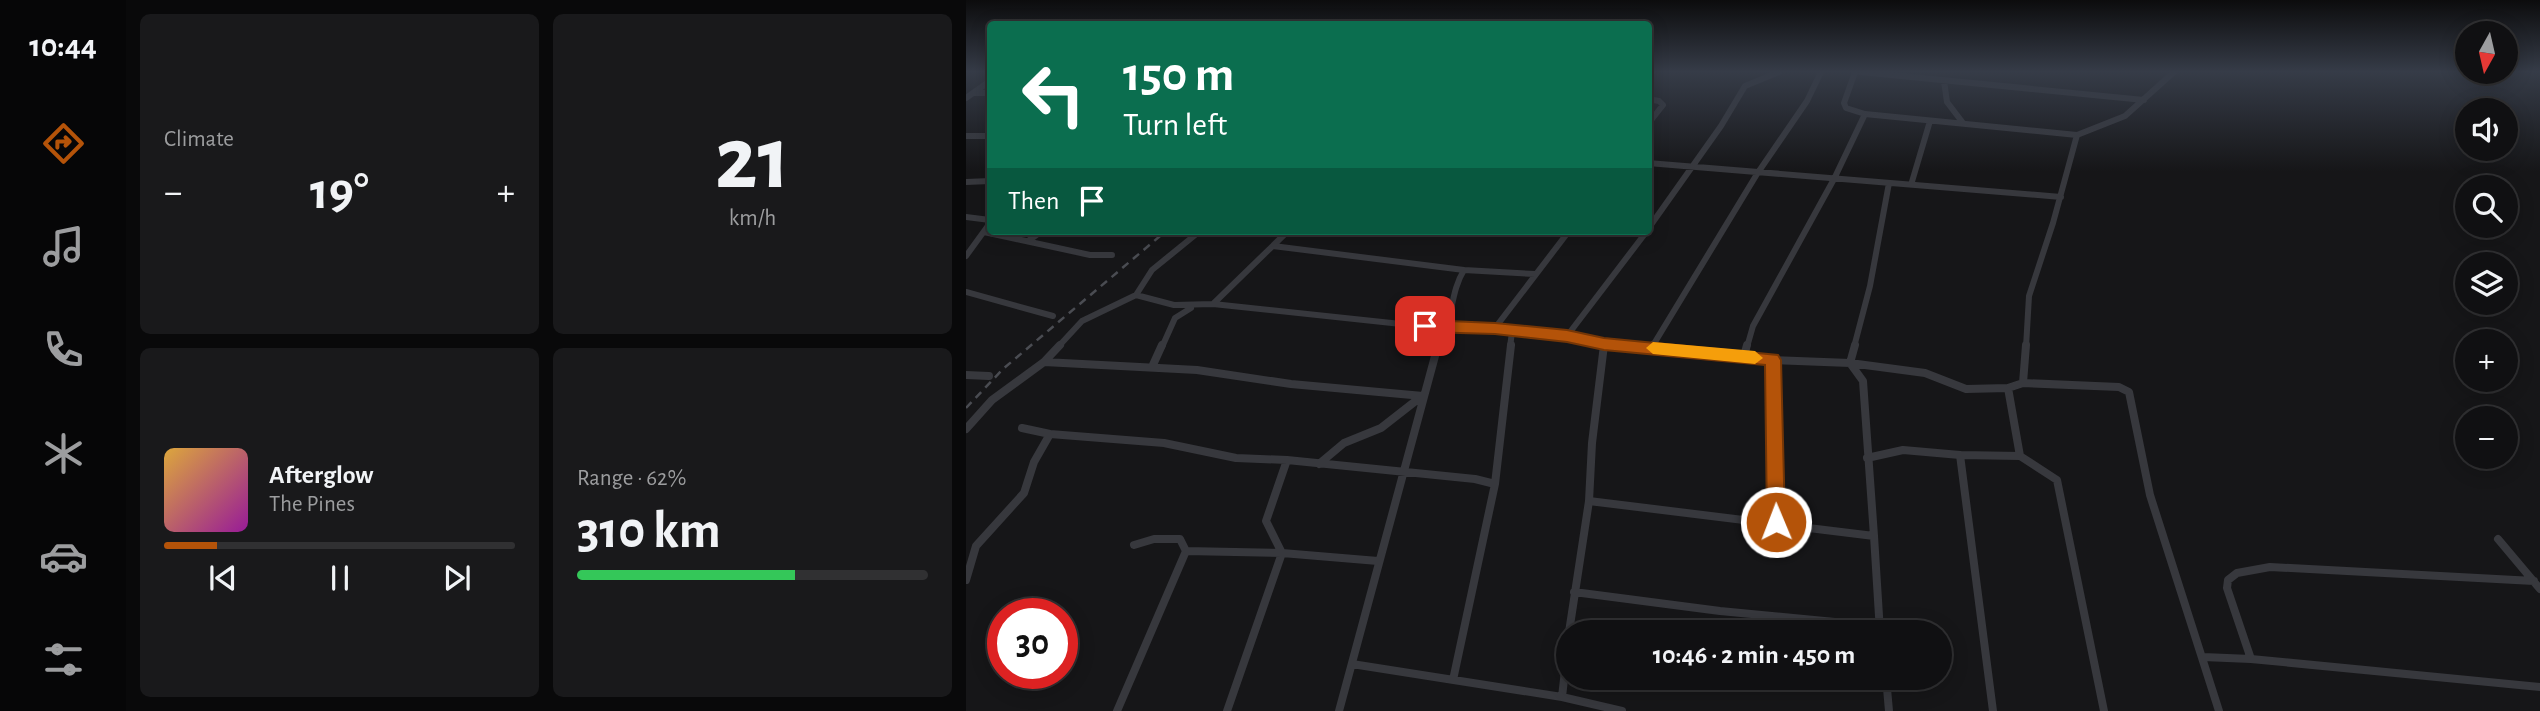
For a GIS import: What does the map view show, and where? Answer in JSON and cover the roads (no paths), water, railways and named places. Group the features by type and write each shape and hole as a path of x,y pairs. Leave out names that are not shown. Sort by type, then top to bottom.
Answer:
{"street":[{"path":"1652,119 1663,105"},
{"path":"1652,224 1733,105"},
{"path":"1651,348 1757,174 1804,105"},
{"path":"1845,105 1846,108 1865,114 2077,135 2124,116 2138,105"},
{"path":"1949,105 1963,123"},
{"path":"1744,356 1753,326 1834,179 1865,114"},
{"path":"1911,185 1930,121"},
{"path":"2023,383 2029,296 2061,197 2077,135"},
{"path":"966,136 987,136"},
{"path":"1652,163 2061,197"},
{"path":"966,182 987,181"},
{"path":"1850,363 1870,286 1889,183"},
{"path":"966,217 987,220"},
{"path":"966,256 987,226"},
{"path":"999,235 1090,255 1112,255"},
{"path":"1028,241 1036,235"},
{"path":"966,429 992,400 1044,362 1082,321 1136,295 1152,270 1195,235"},
{"path":"1213,304 1284,235"},
{"path":"1495,328 1566,235"},
{"path":"1567,336 1644,235"},
{"path":"1273,246 1464,270 1535,274"},
{"path":"1339,711 1435,349 1448,329 1453,296 1464,270"},
{"path":"966,292 1053,316"},
{"path":"1136,295 1158,303 1191,307 1213,304 1448,329 1495,328 1567,336 1604,344 1773,360 1850,363 1925,373 1966,389 2008,388 2023,383 2119,387 2129,392 2150,495 2219,711"},
{"path":"1152,367 1175,318 1191,307"},
{"path":"1453,680 1495,484 1513,332"},
{"path":"1570,620 1589,501 1591,443 1604,344"},
{"path":"1773,360 1776,522"},
{"path":"1044,362 1152,367 1291,384 1423,396"},
{"path":"1850,363 1863,380 1874,536 1877,620"},
{"path":"966,375 989,376"},
{"path":"2008,388 2020,456"},
{"path":"1319,464 1344,443 1381,428 1423,396"},
{"path":"1022,428 1050,434 1164,443 1236,458 1287,460 1475,479 1495,484"},
{"path":"966,554 996,527 1024,492 1034,462 1050,434"},
{"path":"1867,458 1903,450 2020,456 2057,480 2104,711"},
{"path":"1960,454 1993,711"},
{"path":"1227,711 1282,553 1266,521 1287,460"},
{"path":"1589,501 1874,536"},
{"path":"1117,711 1186,551 1180,539 1154,539 1134,545"},
{"path":"2498,539 2537,585"},
{"path":"966,580 976,546"},
{"path":"1186,551 1282,553 1378,561"},
{"path":"2251,659 2227,588 2228,580 2237,573 2270,567 2446,574 2537,585"},
{"path":"1574,592 1814,620"},
{"path":"2203,657 2251,659 2540,687"},
{"path":"1352,664 1562,697 1622,711"},
{"path":"1562,697 1563,690"},
{"path":"1887,690 1889,711"}],"railway":[{"path":"966,408 1003,369 1161,235"}]}
